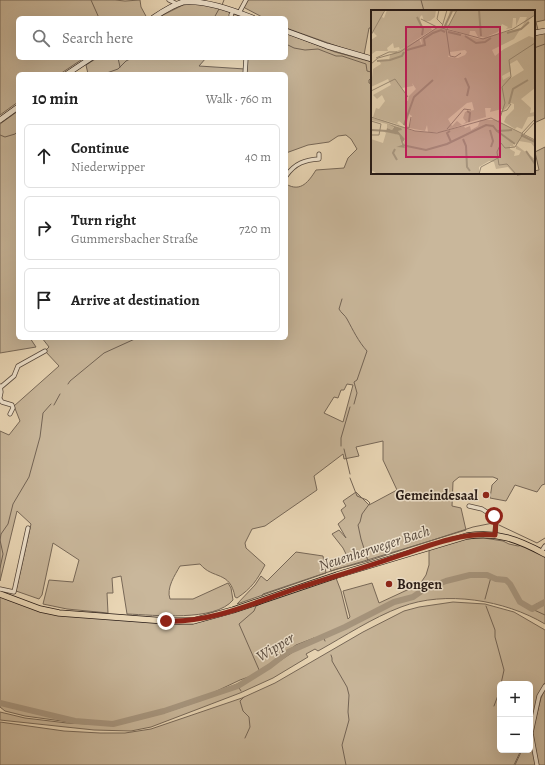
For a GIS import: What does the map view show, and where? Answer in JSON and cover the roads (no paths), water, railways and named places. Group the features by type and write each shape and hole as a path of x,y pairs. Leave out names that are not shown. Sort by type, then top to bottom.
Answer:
{"main road":[{"path":"156,16 177,4 189,1 206,1 247,16"},
{"path":"288,31 327,46 371,59"},
{"path":"535,33 545,31"},
{"path":"70,72 88,60"},
{"path":"0,120 16,108"},
{"path":"0,594 40,609 59,613 166,621 193,621 233,610 454,538 476,534 495,535 519,541 543,553"}],"street":[{"path":"169,0 177,4"},
{"path":"239,13 246,0"},
{"path":"231,16 233,10"},
{"path":"245,72 246,60"},
{"path":"288,174 295,165 307,160 319,159 319,154"},
{"path":"10,414 13,408 12,405 2,402 0,398 0,387 14,376 20,364 45,351"},
{"path":"469,506 482,510 496,518 495,535"},
{"path":"0,589 14,592 28,528"},
{"path":"543,553 545,546"},
{"path":"537,765 531,733 539,696 545,686"}],"waterway":[{"path":"91,0 98,16"},
{"path":"222,5 224,0"},
{"path":"421,0 424,10"},
{"path":"215,16 219,9"},
{"path":"535,48 545,44"},
{"path":"288,45 305,50 318,49 336,56 342,56 366,64 367,71 371,72"},
{"path":"118,60 120,67"},
{"path":"110,72 118,69 128,60"},
{"path":"371,78 369,80 369,83 371,84"},
{"path":"0,135 5,137 16,133"},
{"path":"342,299 339,309 367,351 357,380 354,382 357,393 354,404"},
{"path":"68,384 104,353 133,340"},
{"path":"54,405 60,394"},
{"path":"0,568 3,554 0,540 1,534 8,524 13,504 29,477 40,437 43,413 51,404"},
{"path":"341,446 341,438 350,407"},
{"path":"344,449 350,474"},
{"path":"350,478 357,496 367,500 370,503 362,514 358,525 368,561"},
{"name":"Neuenherweger Bach","path":"262,596 263,594 337,569 368,561 473,527 493,523"},
{"name":"Neuenherweger Bach","path":"499,525 537,543 545,538"},
{"name":"Wipper","path":"0,703 75,721 113,724 164,711 238,686 270,666 288,652 345,627 394,602 413,597 423,590 446,581 470,575 487,575 496,579 506,580 510,584 520,602 532,609 545,602"},
{"path":"485,599 491,577"},
{"name":"Neuenherweger Bach","path":"260,672 239,624 254,611 256,606 263,603"},
{"path":"486,606 495,630 495,637 504,670 502,681"},
{"path":"532,609 545,615"},
{"name":"Wipper","path":"323,636 325,641"},
{"path":"331,655 332,661 347,687 349,695 349,720 342,745 346,765"},
{"name":"Wipper","path":"238,686 241,691"},
{"path":"244,697 240,701 243,711 249,717 250,727 245,738"},
{"path":"494,706 497,698"}],"place":[{"name":"Gemeindesaal","path":"486,495"},
{"name":"Bongen","path":"389,584"}]}
